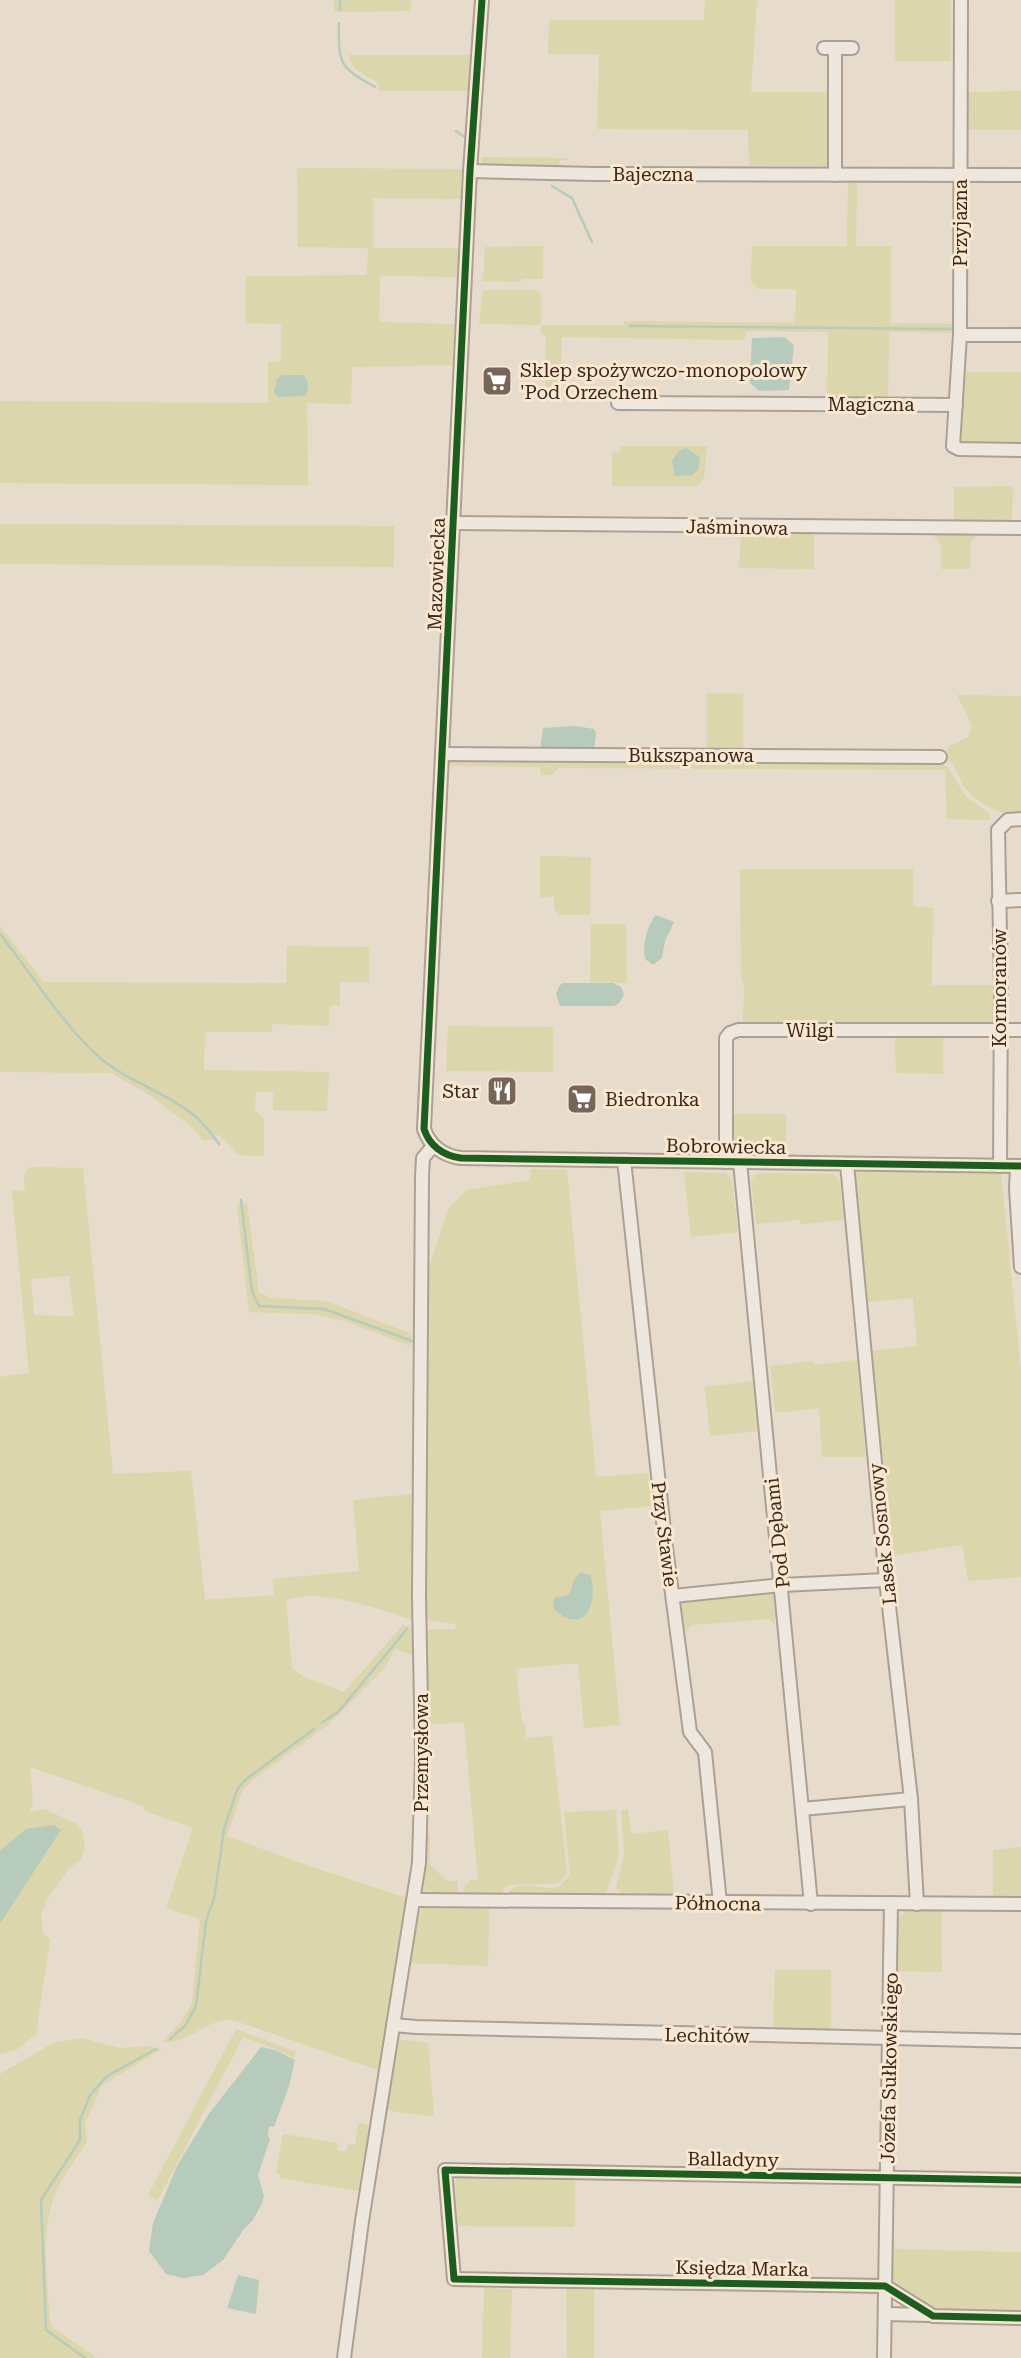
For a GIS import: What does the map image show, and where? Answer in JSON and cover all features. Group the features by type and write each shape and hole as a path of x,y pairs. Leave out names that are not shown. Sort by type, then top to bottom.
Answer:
{"street":[{"name":"Mazowiecka","path":"433,1146 424,1129 470,171 482,0"},
{"name":"Przyjazna","path":"961,0 960,335 953,446 959,449 1021,450"},
{"path":"835,175 830,48 852,48"},
{"name":"Bajeczna","path":"470,171 1021,175"},
{"path":"960,335 1021,335"},
{"name":"Magiczna","path":"618,403 956,405"},
{"name":"Jaśminowa","path":"453,523 1021,528"},
{"name":"Bukszpanowa","path":"442,754 940,757"},
{"name":"Kormoranów","path":"1000,1166 998,830 1003,823 1017,818"},
{"path":"998,901 1021,900"},
{"name":"Wilgi","path":"726,1161 726,1038 730,1033 738,1030 1021,1030"},
{"name":"Bobrowiecka","path":"433,1146 449,1156 461,1158 1019,1166"},
{"name":"Przemysłowa","path":"344,2358 419,1863 422,1815 419,1597 422,1176 423,1158 433,1146"},
{"name":"Przy Stawie","path":"624,1160 690,1732 705,1752 720,1903"},
{"name":"Pod Dębami","path":"740,1162 811,1904"},
{"name":"Lasek Sosnowy","path":"847,1164 886,1580 911,1799 917,1904"},
{"path":"1019,1166 1016,1189 1021,1267"},
{"path":"673,1596 886,1580"},
{"path":"802,1808 911,1799"},
{"name":"Północna","path":"414,1900 1021,1904"},
{"name":"Józefa Sułkowskiego","path":"884,2358 891,1903"},
{"name":"Lechitów","path":"393,2025 416,2028 1021,2041"},
{"name":"Balladyny","path":"454,2279 445,2170 1021,2180"},
{"name":"Księdza Marka","path":"454,2279 885,2286"},
{"path":"885,2286 933,2316"},
{"path":"886,2314 1021,2318"}],"shaded area":[{"path":"334,0 411,0 411,11 334,12"},
{"path":"705,0 757,0 751,92 830,92 831,166 749,166 748,130 597,129 599,54 548,54 549,20 704,20"},
{"path":"895,0 951,0 951,61 895,61"},
{"path":"348,55 470,55 469,91 379,91 379,84 354,68"},
{"path":"1021,91 1021,130 968,130 968,92"},
{"path":"481,157 567,160 560,160 558,169 483,166"},
{"path":"297,168 462,169 461,199 373,198 373,248 462,248 458,277 380,276 379,322 456,324 455,365 352,367 351,404 307,403 308,485 0,483 0,401 268,403 268,362 281,362 281,324 245,323 246,276 367,275 368,248 298,247"},
{"path":"848,183 857,183 856,246 891,246 891,323 952,324 952,333 889,332 888,401 827,401 828,332 746,331 745,340 562,337 560,400 545,399 546,336 541,333 541,325 625,325 623,321 795,323 796,289 759,289 751,282 752,246 847,246"},
{"path":"543,246 543,279 524,279 519,282 483,281 485,247"},
{"path":"483,290 535,290 541,293 541,325 479,324"},
{"path":"784,337 794,345 789,390 759,391 750,383 752,338"},
{"path":"962,372 1021,372 1021,447 961,443"},
{"path":"282,375 303,375 308,382 306,396 278,397 274,392 277,379"},
{"path":"621,446 707,446 704,477 698,486 612,486 612,453 620,452"},
{"path":"686,448 700,457 698,470 692,475 675,476 672,461 678,452"},
{"path":"1013,486 1012,522 954,522 954,487"},
{"path":"0,524 394,526 394,567 0,564"},
{"path":"814,533 814,569 739,568 741,534"},
{"path":"931,533 979,534 971,541 970,569 941,569 941,544"},
{"path":"707,693 743,694 743,752 707,752"},
{"path":"957,695 1021,696 1021,816 998,811 982,803 964,786 947,758 948,747 968,737 972,725"},
{"path":"575,726 594,729 594,749 540,749 543,728"},
{"path":"448,760 938,763 948,767 966,797 989,813 990,820 947,819 945,770 558,768 552,775 541,775 540,767 448,766"},
{"path":"540,856 591,857 590,915 560,915 554,909 554,896 540,898"},
{"path":"740,869 913,869 913,906 933,908 932,985 996,985 996,1028 743,1027"},
{"path":"656,915 674,922 665,941 662,958 653,965 645,959 644,948 648,930"},
{"path":"591,924 626,924 627,983 590,982"},
{"path":"0,926 44,982 286,983 287,946 369,947 369,982 340,982 340,1005 329,1006 329,1026 272,1024 272,1032 205,1032 204,1070 329,1072 327,1111 273,1110 273,1092 256,1092 255,1110 264,1119 264,1156 238,1155 219,1134 211,1140 203,1140 189,1125 148,1094 111,1073 0,1072"},
{"path":"563,983 613,983 621,987 624,995 614,1006 560,1006 556,994"},
{"path":"448,1026 553,1027 553,1072 446,1071"},
{"path":"899,1036 943,1036 943,1074 896,1073 895,1039"},
{"path":"731,1114 786,1114 786,1151 735,1151 732,1147"},
{"path":"30,1167 83,1168 113,1474 191,1471 205,1600 274,1595 273,1579 359,1571 353,1500 411,1494 414,1621 332,1598 315,1596 286,1600 292,1668 304,1677 344,1692 403,1625 412,1628 415,1656 395,1649 382,1671 328,1725 253,1780 243,1790 227,1836 410,1899 403,1911 381,2071 236,2021 216,2022 182,2039 162,2042 179,2024 192,2004 200,1919 166,1908 193,1828 145,1811 143,1806 30,1767 33,1804 29,1812 43,1809 76,1823 82,1830 85,1847 81,1859 69,1869 47,1899 41,1915 43,1933 50,1939 36,2034 16,2050 0,2054 0,1924 61,1830 0,1851 0,1377 29,1373 12,1191 25,1190 24,1174","holes":["69,1276 74,1316 34,1315 31,1279"]},
{"path":"531,1169 567,1170 596,1477 648,1473 652,1506 600,1511 620,1725 584,1728 578,1663 516,1669 526,1738 552,1736 567,1873 554,1884 509,1885 504,1888 501,1898 464,1895 465,1884 478,1880 464,1722 425,1725 427,1631 456,1629 455,1624 424,1619 423,1326 428,1325 427,1274 448,1209 467,1190 530,1180"},
{"path":"684,1172 726,1173 732,1180 738,1232 691,1237"},
{"path":"854,1172 1001,1173 1021,1370 1021,1577 968,1581 962,1545 890,1556 870,1351 917,1346 913,1298 866,1302"},
{"path":"757,1173 833,1174 840,1181 844,1220 756,1224 751,1180"},
{"path":"247,1203 259,1292 271,1298 326,1301 412,1334 410,1346 345,1321 312,1314 249,1312 237,1204"},
{"path":"857,1360 866,1457 822,1457 819,1408 775,1413 770,1366"},
{"path":"753,1381 758,1431 710,1436 705,1387"},
{"path":"580,1572 590,1575 593,1596 587,1613 573,1620 554,1609 553,1602 556,1597 569,1595"},
{"path":"774,1593 775,1625 769,1619 691,1625 685,1633 681,1600"},
{"path":"628,1809 631,1834 668,1830 674,1894 621,1894 621,1891 616,1889 624,1854 621,1810"},
{"path":"616,1810 619,1856 606,1894 508,1893 525,1886 558,1887 570,1876 564,1812"},
{"path":"54,1825 61,1830 0,1924 0,1851 26,1829"},
{"path":"430,1833 430,1864 446,1881 458,1881 458,1895 433,1897 433,1891 428,1891 427,1897 421,1892 425,1834"},
{"path":"1021,1847 1021,1899 993,1899 993,1850"},
{"path":"423,1908 489,1909 488,1966 407,1963 417,1916"},
{"path":"907,1910 941,1911 942,1972 896,1971 898,1918"},
{"path":"775,1970 831,1970 831,2032 773,2030"},
{"path":"236,2029 296,2052 294,2058 243,2037 158,2200 148,2195"},
{"path":"82,2038 119,2048 148,2046 162,2049 102,2085 85,2124 87,2142 60,2183 49,2214 46,2264 52,2327 97,2358 0,2358 0,2074 53,2043"},
{"path":"396,2039 428,2043 434,2117 385,2110"},
{"path":"261,2047 275,2050 295,2060 274,2127 269,2126 270,2139 258,2175 264,2196 262,2203 253,2220 223,2260 203,2275 183,2278 166,2274 149,2251 153,2223 177,2166 208,2115"},
{"path":"358,2123 366,2124 371,2132 362,2192 280,2178 281,2175 276,2174 283,2134 338,2143 337,2150 346,2151 348,2144 355,2145"},
{"path":"457,2178 575,2179 575,2227 455,2226 451,2186"},
{"path":"891,2249 1021,2252 1021,2312 936,2309 890,2284"},
{"path":"238,2275 259,2280 256,2314 227,2308"},
{"path":"484,2288 512,2289 510,2358 482,2358"},
{"path":"566,2289 594,2290 594,2358 567,2358"}],"waterway":[{"path":"340,0 340,10"},
{"path":"339,23 339,48 344,63 354,74 375,87"},
{"path":"456,131 466,138"},
{"path":"552,186 572,198 592,242"},
{"path":"630,326 955,329"},
{"path":"969,329 1021,328"},
{"path":"0,934 60,1014 98,1056 121,1073 183,1107 202,1122 219,1144"},
{"path":"241,1200 252,1292 259,1306 324,1309 412,1341"},
{"path":"323,1722 339,1711 407,1629"},
{"path":"170,2039 185,2026 196,2006 206,1921 214,1899 224,1829 237,1790 245,1780 314,1729"},
{"path":"85,2358 46,2330 41,2200 80,2140 80,2120 90,2095 107,2076 156,2049"}],"cycle path":[{"path":"482,0 470,171 424,1129 426,1135 433,1145 443,1152 461,1158 1021,1166"},
{"path":"1021,2180 445,2170 454,2279 885,2286 933,2316 1021,2318"}],"place":[{"name":"Sklep spożywczo-monopolowy 'Pod Orzechem","path":"497,381"},
{"name":"Star","path":"502,1091"},
{"name":"Biedronka","path":"582,1099"}]}
